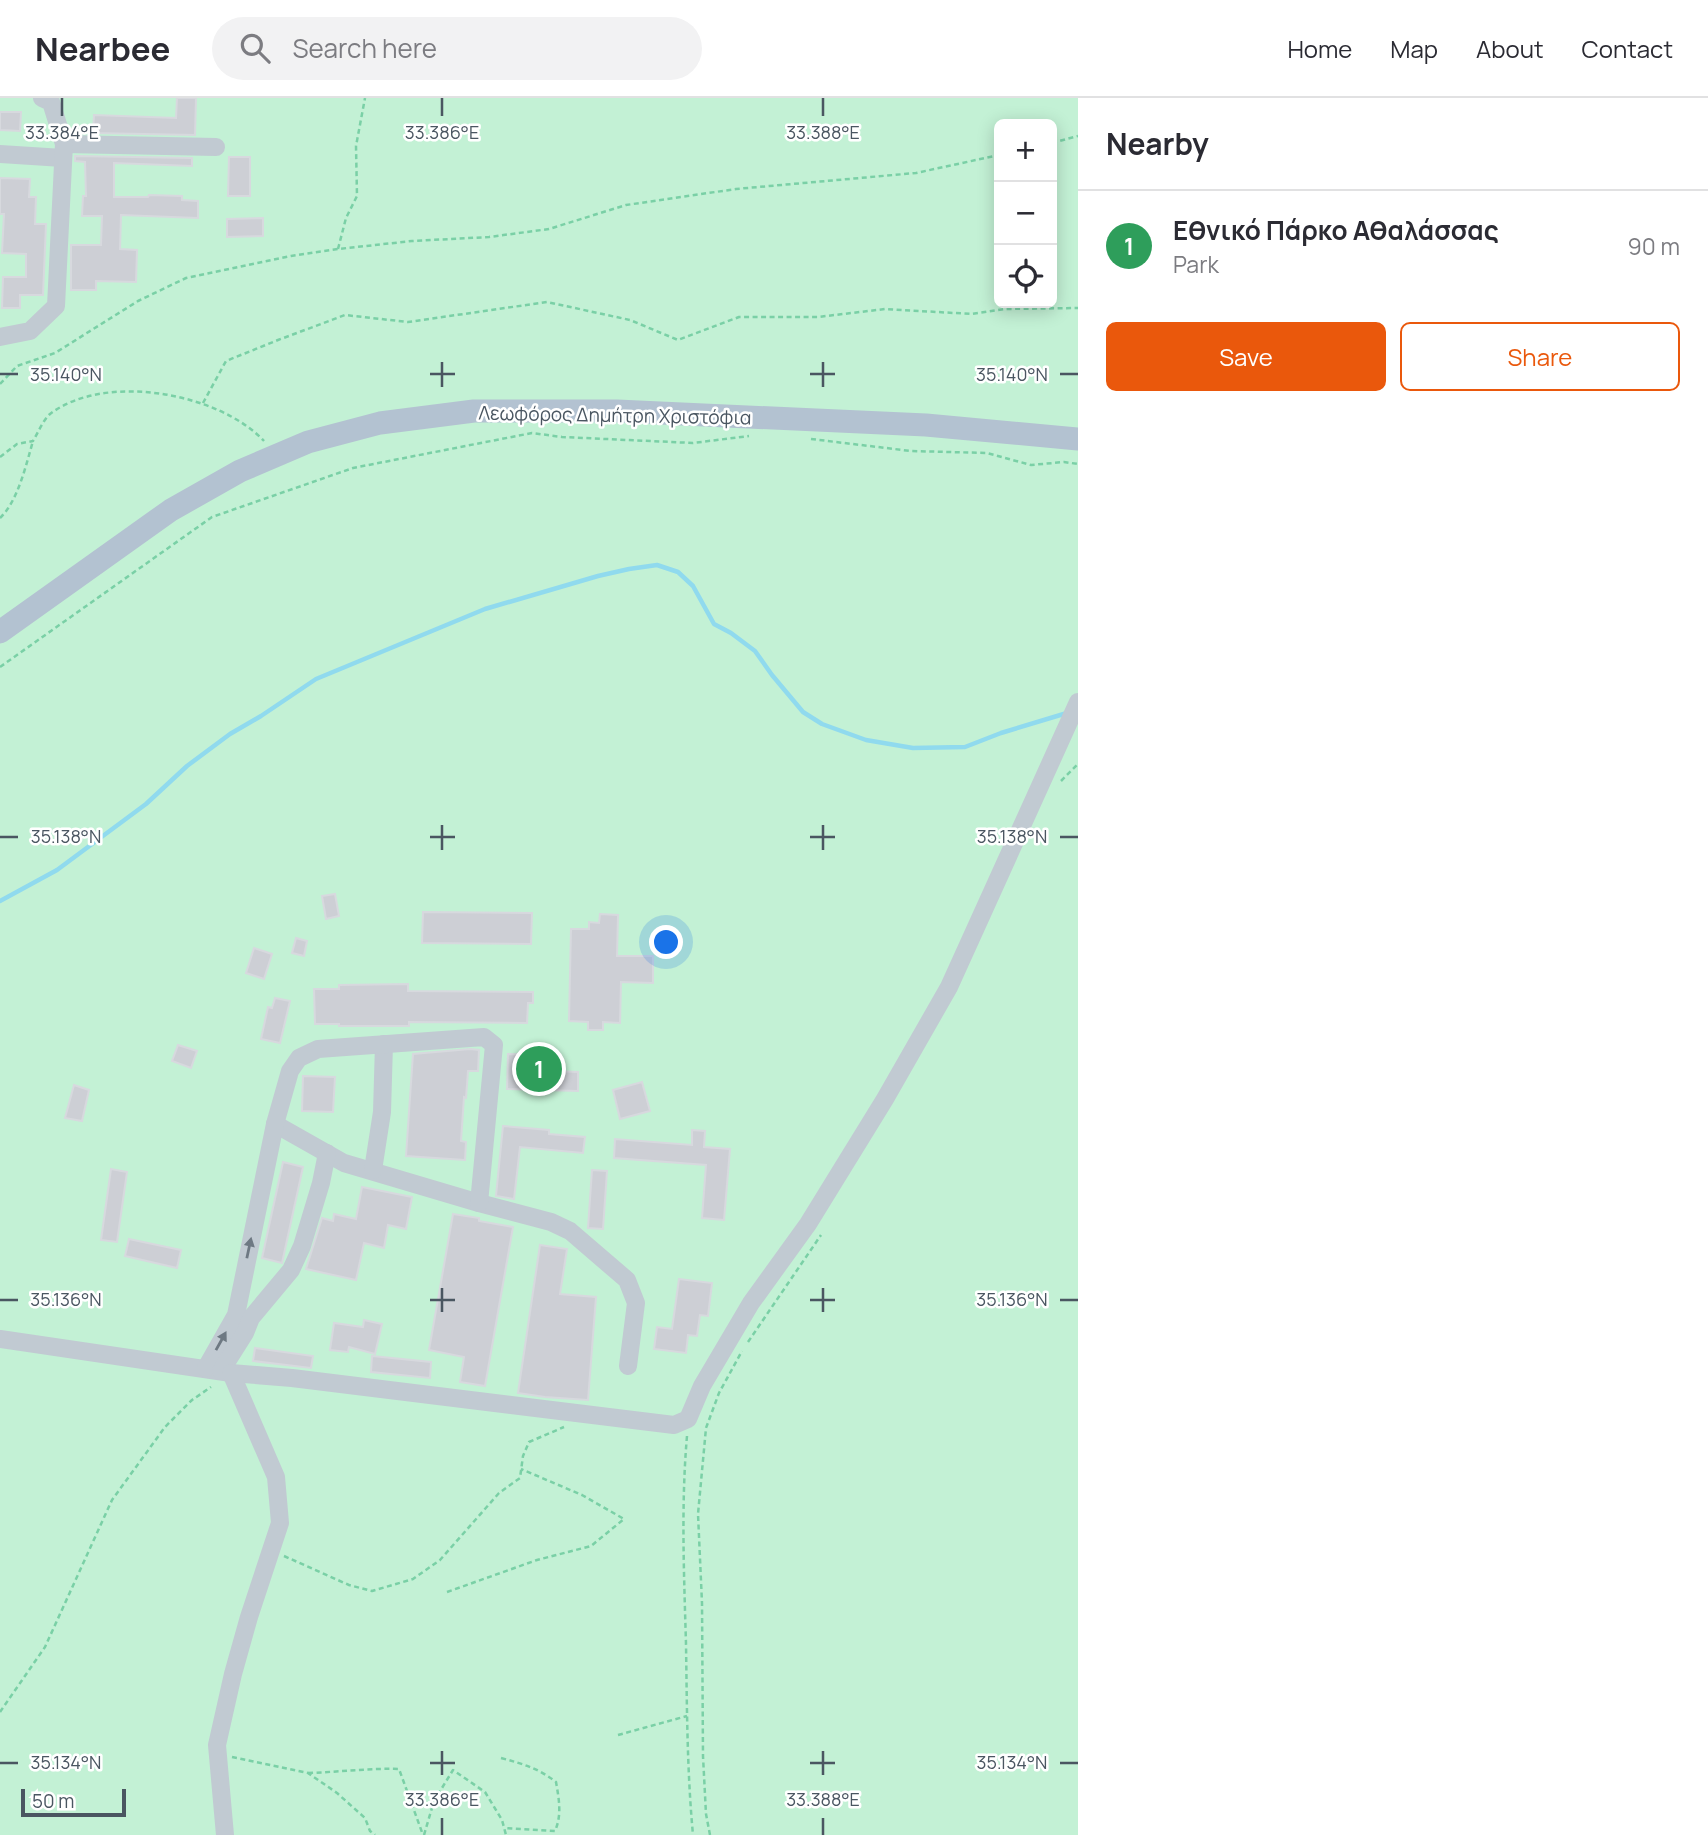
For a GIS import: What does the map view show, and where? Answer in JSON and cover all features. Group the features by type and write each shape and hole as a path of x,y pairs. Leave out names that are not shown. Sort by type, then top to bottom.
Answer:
{"main road":[{"name":"Λεωφόρος Δημήτρη Χριστόφια","path":"0,632 171,510 240,471 308,442 380,423 474,411 617,411 912,424 1078,439"}],"street":[{"path":"0,337 30,331 56,306 64,151 51,102 42,98"},
{"path":"0,154 216,147"},
{"path":"0,1339 219,1371 674,1425 688,1419 702,1385 751,1303 808,1224 949,987 1077,705"},
{"path":"219,1371 243,1317 275,1124 290,1070 299,1058 318,1049 484,1037 494,1045 479,1203"},
{"path":"373,1170 382,1112 383,1044"},
{"path":"275,1124 344,1163 551,1222 570,1231 627,1280 636,1303 628,1366"},
{"path":"243,1317 291,1270 302,1246 327,1153"},
{"path":"219,1371 276,1477 280,1522 248,1617 217,1745 225,1835"}],"path":[{"path":"338,249 346,218 357,196 356,146 365,98"},
{"path":"1057,142 1078,136"},
{"path":"0,384 17,366 55,353 138,301 186,278 338,249 412,241 489,237 548,229 626,205 736,189 916,173 994,156"},
{"path":"203,403 226,361 345,315 408,322 547,302 631,320 678,340 739,317 818,317 885,309 972,314 1005,309 1078,308"},
{"path":"0,518 7,512 23,477 33,441 48,415 79,398 121,391 162,393 203,403 256,432 276,456"},
{"path":"0,667 212,517 353,468 532,433 562,437 693,443 754,436"},
{"path":"806,439 911,451 988,453 1031,465 1064,462 1078,464"},
{"path":"0,457 17,444 33,441"},
{"path":"1057,787 1078,764"},
{"path":"710,1835 706,1814 703,1756 702,1603 698,1514 706,1428 719,1393 746,1344 822,1233"},
{"path":"0,1712 44,1647 112,1500 165,1427 219,1371"},
{"path":"271,1550 349,1585 372,1591 413,1579 440,1560 499,1493 520,1478 523,1456 529,1442 589,1415"},
{"path":"688,1419 683,1485 688,1781 693,1835"},
{"path":"447,1592 537,1560 592,1546 624,1519 582,1496 521,1469"},
{"path":"618,1735 687,1716"},
{"path":"218,1754 308,1773 399,1769 423,1835"},
{"path":"501,1758 543,1772 556,1782 560,1820 555,1830 504,1828"},
{"path":"423,1835 434,1801 453,1770 485,1792 502,1820 506,1835"},
{"path":"308,1773 338,1793 365,1818 375,1835"}],"green space":[{"path":"0,98 1078,98 1078,1835 0,1835"}],"building":[{"path":"177,98 196,98 195,135 93,133 94,115 176,118"},
{"path":"0,112 21,112 20,131 0,130"},
{"path":"75,156 192,158 192,166 114,163 114,197 182,196 182,200 198,201 198,218 121,215 120,249 137,250 136,282 96,281 96,290 71,290 71,245 101,245 102,216 82,216 83,196 86,196 85,162 75,161"},
{"path":"229,157 250,157 250,196 228,196"},
{"path":"0,178 30,179 29,197 36,197 35,224 46,224 43,295 20,295 20,308 2,308 3,277 26,277 26,254 2,253 4,214 0,214"},
{"path":"263,218 263,236 227,237 227,219"},
{"path":"335,894 339,916 326,919 322,896"},
{"path":"423,912 532,913 531,944 422,943"},
{"path":"600,914 618,915 617,956 653,956 653,983 621,982 620,1023 603,1022 603,1030 588,1030 588,1022 569,1021 571,929 589,929 589,922 599,923"},
{"path":"296,938 307,941 304,956 292,953"},
{"path":"254,948 272,954 264,979 246,973"},
{"path":"408,984 408,991 533,992 533,1003 528,1003 527,1023 409,1022 409,1026 315,1024 314,989 339,989 339,985"},
{"path":"275,998 290,1001 280,1043 261,1039 268,1007 272,1008"},
{"path":"178,1045 197,1051 191,1068 172,1061"},
{"path":"479,1050 478,1071 468,1071 466,1098 464,1097 461,1141 466,1142 465,1160 406,1156 413,1054"},
{"path":"508,1054 554,1055 554,1071 578,1072 578,1091 507,1089"},
{"path":"303,1076 335,1077 333,1112 302,1111"},
{"path":"642,1082 650,1111 620,1119 613,1090"},
{"path":"74,1085 89,1090 82,1121 65,1118"},
{"path":"503,1126 549,1130 549,1134 585,1137 583,1153 520,1147 514,1199 496,1196"},
{"path":"692,1130 705,1131 704,1147 730,1149 724,1220 702,1218 706,1165 614,1158 615,1139 692,1145"},
{"path":"283,1162 303,1167 282,1263 262,1258"},
{"path":"111,1169 127,1172 117,1242 101,1240"},
{"path":"592,1170 607,1171 603,1229 588,1228"},
{"path":"362,1187 412,1197 406,1229 388,1225 384,1248 364,1243 356,1280 306,1269 322,1218 333,1221 334,1214 356,1219"},
{"path":"453,1214 513,1227 485,1386 460,1382 464,1357 429,1350"},
{"path":"129,1239 181,1250 177,1268 125,1256"},
{"path":"540,1245 567,1249 560,1294 596,1297 588,1400 518,1393"},
{"path":"679,1279 712,1283 708,1316 700,1315 697,1336 688,1335 686,1353 654,1349 657,1327 672,1329"},
{"path":"364,1320 382,1324 375,1354 349,1347 348,1352 330,1350 334,1323 363,1327"},
{"path":"255,1348 313,1356 311,1368 253,1361"},
{"path":"372,1356 431,1362 430,1378 371,1372"}],"waterway":[{"path":"0,901 57,870 146,804 187,766 230,734 316,679 485,609 629,569 657,565 678,572 693,586 714,624 755,651 803,712 822,724 866,740 913,748 965,747 1067,713"}],"place":[{"name":"Εθνικό Πάρκο Αθαλάσσας","path":"539,1069"}]}
